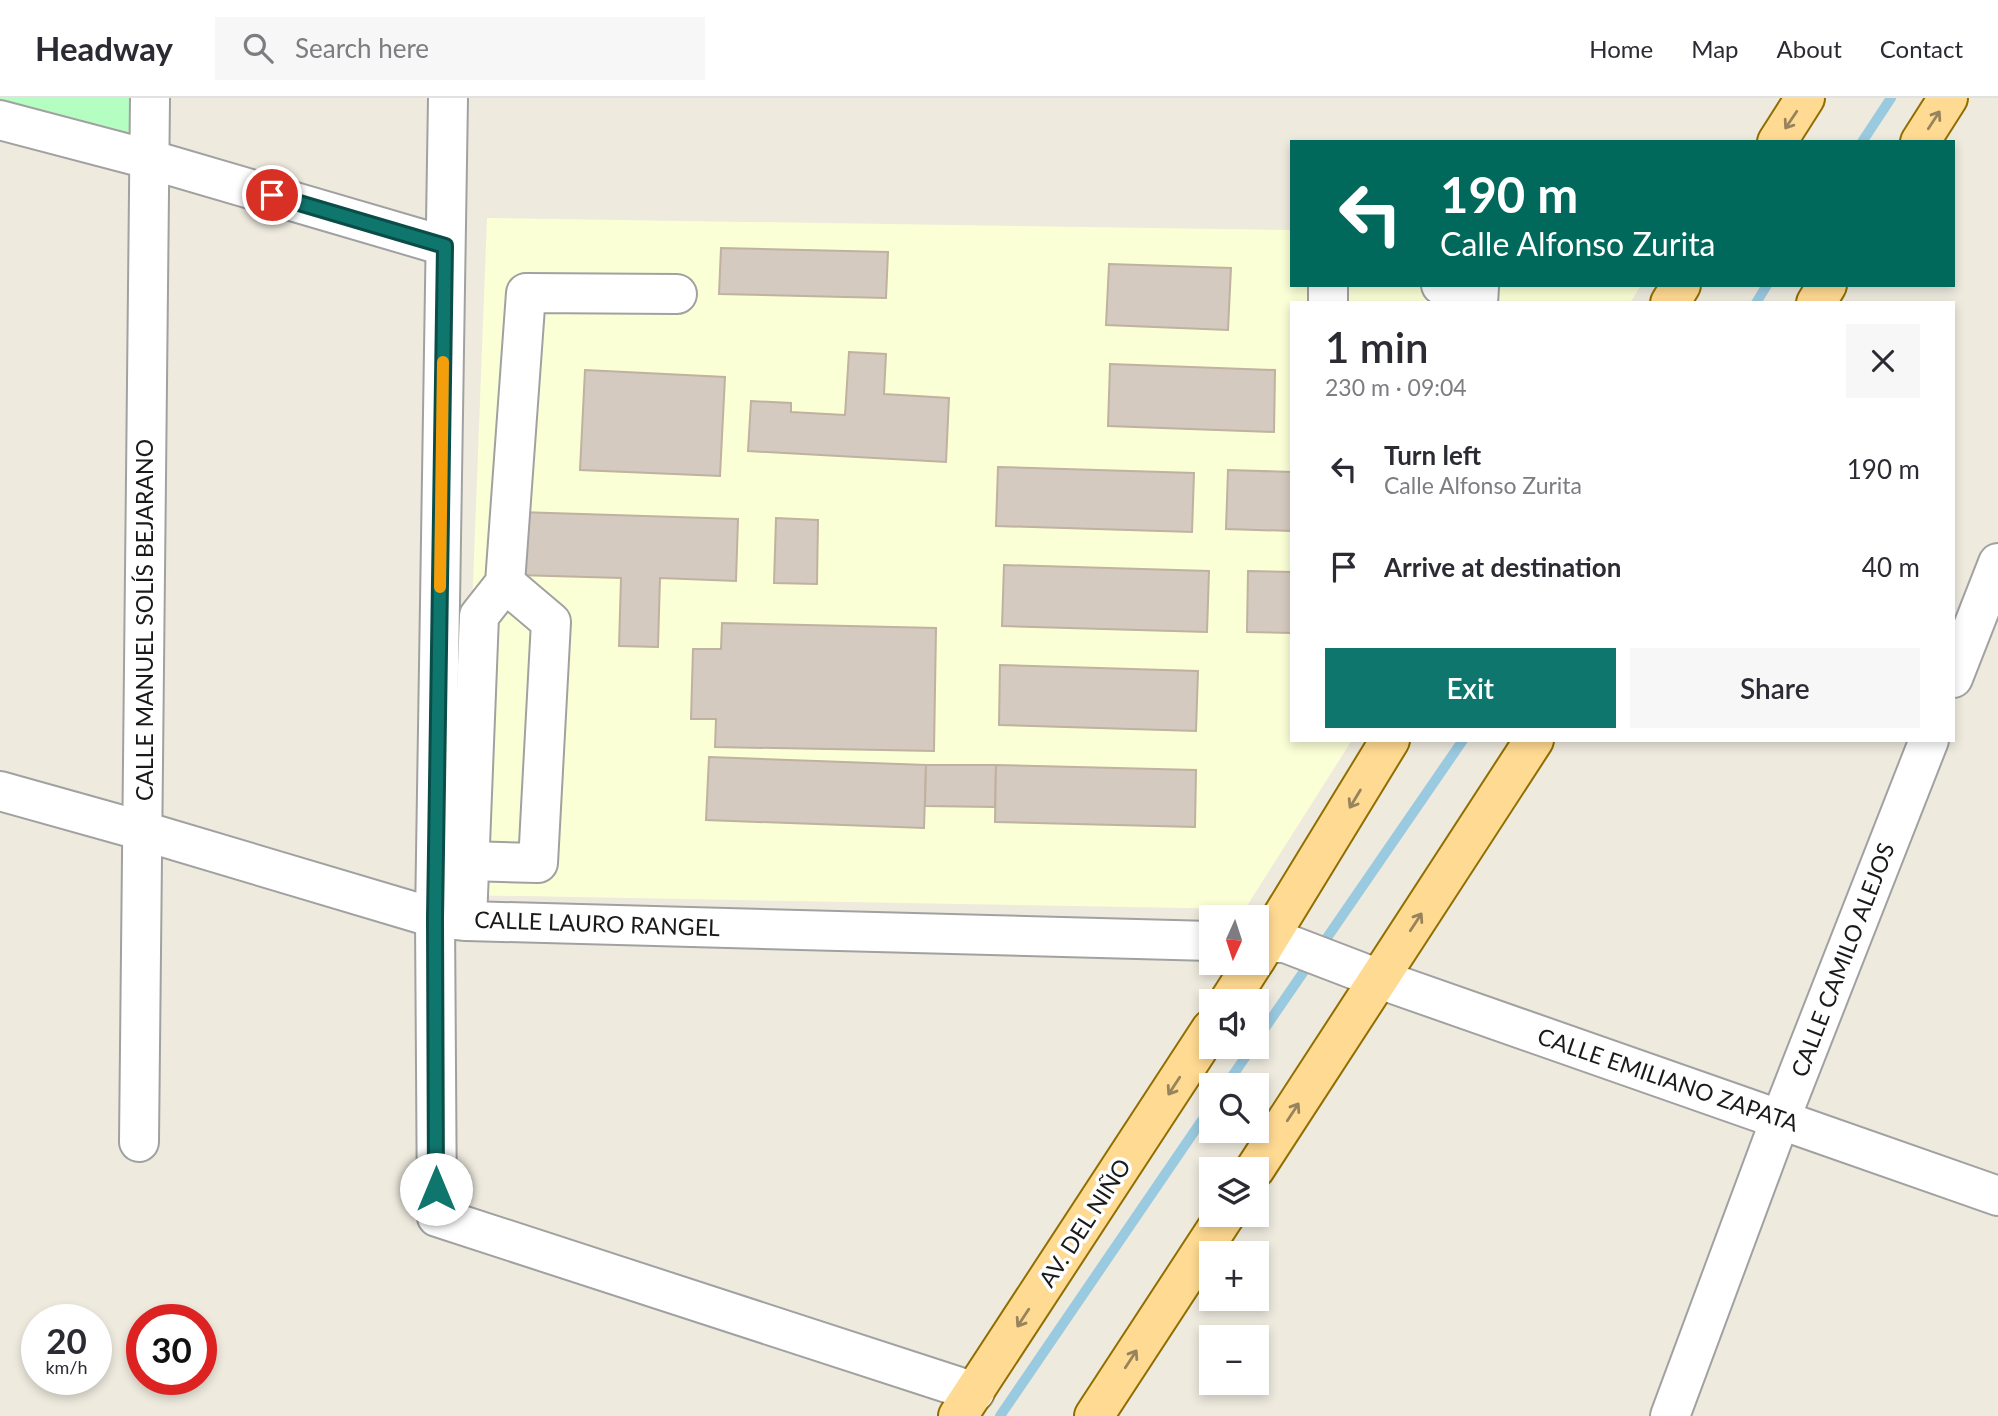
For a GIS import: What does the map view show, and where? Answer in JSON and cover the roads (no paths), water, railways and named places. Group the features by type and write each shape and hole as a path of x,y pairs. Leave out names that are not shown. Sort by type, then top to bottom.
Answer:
{"main road":[{"path":"1777,140 1805,98"},
{"path":"1921,140 1948,98"},
{"path":"1269,942 1389,742"},
{"path":"1263,1157 1533,742"},
{"name":"AV. DEL NIÑO","path":"967,1404 1199,1047"},
{"path":"1094,1416 1218,1227"}],"street":[{"name":"CALLE MANUEL SOLÍS BEJARANO","path":"139,1142 150,98"},
{"path":"448,98 445,246 451,919 437,1217 967,1404"},
{"path":"0,120 148,159 445,246"},
{"path":"451,919 468,862 479,616 505,583 526,293 677,294"},
{"path":"1955,673 1997,568"},
{"path":"505,583 551,622 535,922"},
{"name":"CALLE CAMILO ALEJOS","path":"1670,1416 1780,1119 1928,742"},
{"name":"CALLE LAURO RANGEL","path":"0,791 451,919 1199,942"},
{"path":"468,862 538,863"},
{"name":"CALLE EMILIANO ZAPATA","path":"1269,951 1339,962 1379,979 1998,1196"}],"waterway":[{"path":"1863,140 1891,98"},
{"path":"1757,301 1766,287"},
{"path":"1269,1022 1462,742"},
{"path":"1234,1073 1244,1059"},
{"path":"1000,1416 1199,1125"}]}
